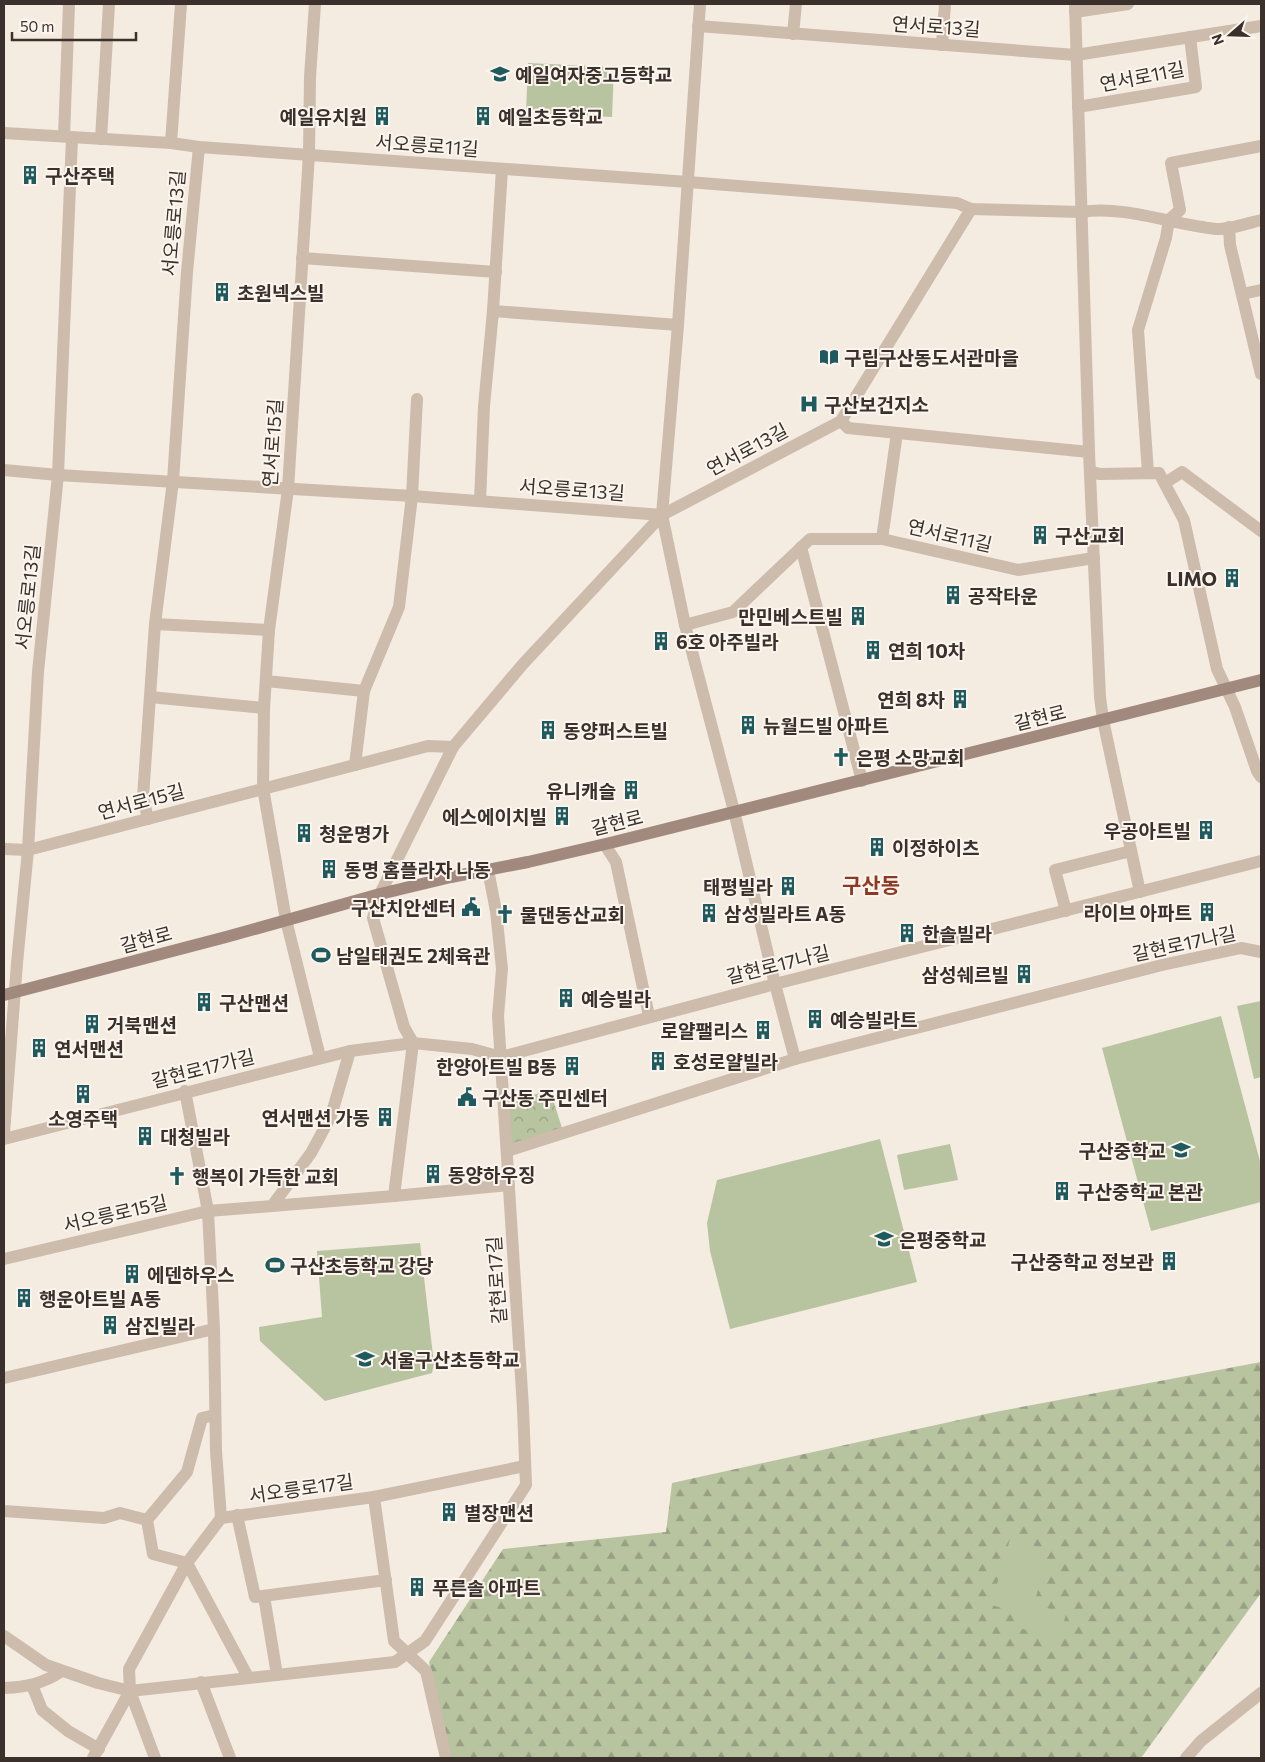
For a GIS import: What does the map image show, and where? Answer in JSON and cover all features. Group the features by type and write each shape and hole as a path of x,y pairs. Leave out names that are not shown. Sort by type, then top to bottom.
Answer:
{"main road":[{"name":"갈현로","path":"9,994 380,894 605,844 1261,680"}],"street":[{"name":"서오릉로13길","path":"9,994 28,850 38,672 58,475 68,137 69,4"},
{"path":"101,139 109,4"},
{"path":"171,143 180,4"},
{"name":"연서로15길","path":"286,920 264,788 264,708 269,630 288,489 309,154 310,77 315,4"},
{"path":"506,1151 795,1059 774,984 734,811 685,625 662,515 678,325 700,4"},
{"path":"793,34 796,4"},
{"path":"942,45 945,4"},
{"name":"연서로11길","path":"1128,4 1075,8 1089,452 1100,697 1103,720 1140,892"},
{"name":"연서로13길","path":"698,26 1076,55"},
{"name":"연서로11길","path":"1076,55 1261,26"},
{"name":"연서로11길","path":"1078,107 1196,88 1190,37"},
{"name":"서오릉로11길","path":"4,133 171,143 199,147 688,182"},
{"path":"1148,473 1138,330 1166,238 1169,220 1180,210 1171,163 1261,146"},
{"name":"서오릉로13길","path":"148,819 143,797 155,624 173,481 187,272 199,147"},
{"name":"서오릉로11길","path":"493,311 502,169"},
{"path":"688,182 957,203 971,209 1082,212 1096,210 1169,220 1218,230 1261,220"},
{"path":"971,209 841,421 848,428 1089,452"},
{"path":"1229,227 1230,245 1242,294 1256,334 1261,374"},
{"path":"302,258 496,272"},
{"path":"1242,294 1261,290"},
{"path":"480,501 484,406 493,311 678,325"},
{"path":"355,765 364,691 399,607 412,496 417,399"},
{"name":"연서로13길","path":"662,515 841,421"},
{"path":"882,539 897,433"},
{"name":"서오릉로13길","path":"4,470 58,475 412,496 662,515"},
{"path":"1090,472 1100,474 1159,473 1184,520 1218,669 1235,706 1257,771 1261,777"},
{"path":"1164,483 1182,472 1261,532"},
{"path":"394,1196 413,1043 404,1027 373,918 380,894 453,747 541,643 662,515"},
{"name":"연서로11길","path":"801,547 810,539 882,539 1018,570 1094,558"},
{"path":"685,625 733,612 801,547 862,781"},
{"path":"155,624 269,630"},
{"path":"266,681 364,691"},
{"path":"150,697 264,708"},
{"name":"연서로15길","path":"4,849 28,850 428,746 453,747"},
{"path":"605,844 616,862 649,1016"},
{"path":"1066,911 1055,870 1131,851"},
{"name":"갈현로17나길","path":"501,1057 649,1016 1261,861"},
{"name":"갈현로17길","path":"408,1653 425,1641 526,1485 523,1408 498,1016 502,969 496,910 488,870"},
{"path":"286,920 320,1057"},
{"name":"갈현로17나길","path":"795,1059 1162,965 1241,948 1261,952"},
{"path":"4,1133 9,994"},
{"name":"갈현로17가길","path":"4,1138 350,1050 413,1043 472,1049 501,1057"},
{"path":"272,1206 311,1153 331,1116 350,1050"},
{"path":"155,1758 130,1691 129,1669 187,1563 220,1518 208,1211 185,1091"},
{"path":"272,1206 509,1186"},
{"name":"서오릉로15길","path":"4,1259 208,1211 272,1206"},
{"path":"4,1378 214,1329"},
{"path":"215,1415 202,1418 187,1472 147,1520 153,1554 187,1563 248,1677"},
{"path":"374,1496 524,1466"},
{"name":"서오릉로17길","path":"220,1518 374,1496 394,1641 426,1671 446,1758"},
{"path":"4,1511 104,1518 120,1513 147,1520"},
{"name":"서오릉로17길","path":"237,1515 255,1597 264,1596"},
{"path":"277,1674 264,1596 386,1580"},
{"path":"4,1636 46,1665 130,1691 395,1662 408,1653"},
{"path":"4,1688 32,1685 48,1680 62,1671"},
{"path":"201,1682 230,1758"},
{"path":"32,1685 42,1710 96,1753 130,1691"},
{"path":"1186,1758 1201,1741 1261,1693"}],"green space":[{"path":"528,63 614,67 612,117 526,113"},
{"path":"1261,1001 1261,1077 1254,1079 1237,1006"},
{"path":"1221,1016 1261,1165 1261,1202 1151,1231 1102,1048"},
{"path":"550,1090 562,1128 511,1145 509,1102"},
{"path":"880,1139 917,1282 730,1329 710,1251 707,1223 717,1180"},
{"path":"950,1144 958,1180 904,1190 897,1155"},
{"path":"420,1243 434,1364 432,1373 325,1401 260,1341 259,1327 322,1317 317,1251"},
{"path":"1261,1362 1261,1593 1141,1758 451,1758 429,1662 503,1549 666,1532 672,1483 995,1412"},
{"path":"1010,1539 1049,1550 1034,1604 1066,1614 1059,1640 1013,1626 1017,1612 991,1605"}],"place":[{"name":"예일여자중고등학교","path":"500,74"},
{"name":"예일유치원","path":"382,116"},
{"name":"예일초등학교","path":"483,116"},
{"name":"구산주택","path":"30,175"},
{"name":"초원넥스빌","path":"222,292"},
{"name":"구립구산동도서관마을","path":"829,357"},
{"name":"구산보건지소","path":"809,404"},
{"name":"구산교회","path":"1040,535"},
{"name":"LIMO","path":"1232,578"},
{"name":"공작타운","path":"953,595"},
{"name":"만민베스트빌","path":"858,616"},
{"name":"6호 아주빌라","path":"661,641"},
{"name":"연희 10차","path":"873,650"},
{"name":"연희 8차","path":"960,699"},
{"name":"뉴월드빌 아파트","path":"748,725"},
{"name":"동양퍼스트빌","path":"548,730"},
{"name":"은평 소망교회","path":"841,757"},
{"name":"유니캐슬","path":"631,790"},
{"name":"에스에이치빌","path":"562,816"},
{"name":"우공아트빌","path":"1206,830"},
{"name":"청운명가","path":"304,833"},
{"name":"이정하이츠","path":"877,847"},
{"name":"동명 홈플라자 나동","path":"329,869"},
{"name":"태평빌라","path":"788,886"},
{"name":"구산치안센터","path":"471,907"},
{"name":"라이브 아파트","path":"1207,912"},
{"name":"삼성빌라트 A동","path":"709,913"},
{"name":"물댄동산교회","path":"505,914"},
{"name":"한솔빌라","path":"907,933"},
{"name":"남일태권도 2체육관","path":"321,955"},
{"name":"삼성쉐르빌","path":"1024,974"},
{"name":"예승빌라","path":"566,998"},
{"name":"구산맨션","path":"204,1002"},
{"name":"예승빌라트","path":"815,1019"},
{"name":"거북맨션","path":"92,1024"},
{"name":"로얄팰리스","path":"763,1030"},
{"name":"연서맨션","path":"39,1048"},
{"name":"호성로얄빌라","path":"658,1061"},
{"name":"한양아트빌 B동","path":"572,1066"},
{"name":"소영주택","path":"83,1094"},
{"name":"구산동 주민센터","path":"467,1097"},
{"name":"연서맨션 가동","path":"385,1117"},
{"name":"대청빌라","path":"145,1136"},
{"name":"구산중학교","path":"1181,1150"},
{"name":"동양하우징","path":"433,1174"},
{"name":"행복이 가득한 교회","path":"177,1176"},
{"name":"구산중학교 본관","path":"1062,1191"},
{"name":"은평중학교","path":"884,1239"},
{"name":"구산중학교 정보관","path":"1169,1261"},
{"name":"구산초등학교 강당","path":"275,1265"},
{"name":"에덴하우스","path":"132,1274"},
{"name":"행운아트빌 A동","path":"24,1298"},
{"name":"삼진빌라","path":"110,1325"},
{"name":"서울구산초등학교","path":"365,1359"},
{"name":"별장맨션","path":"449,1512"},
{"name":"푸른솔 아파트","path":"417,1587"}],"district":[{"name":"구산동","path":"871,884"}]}
